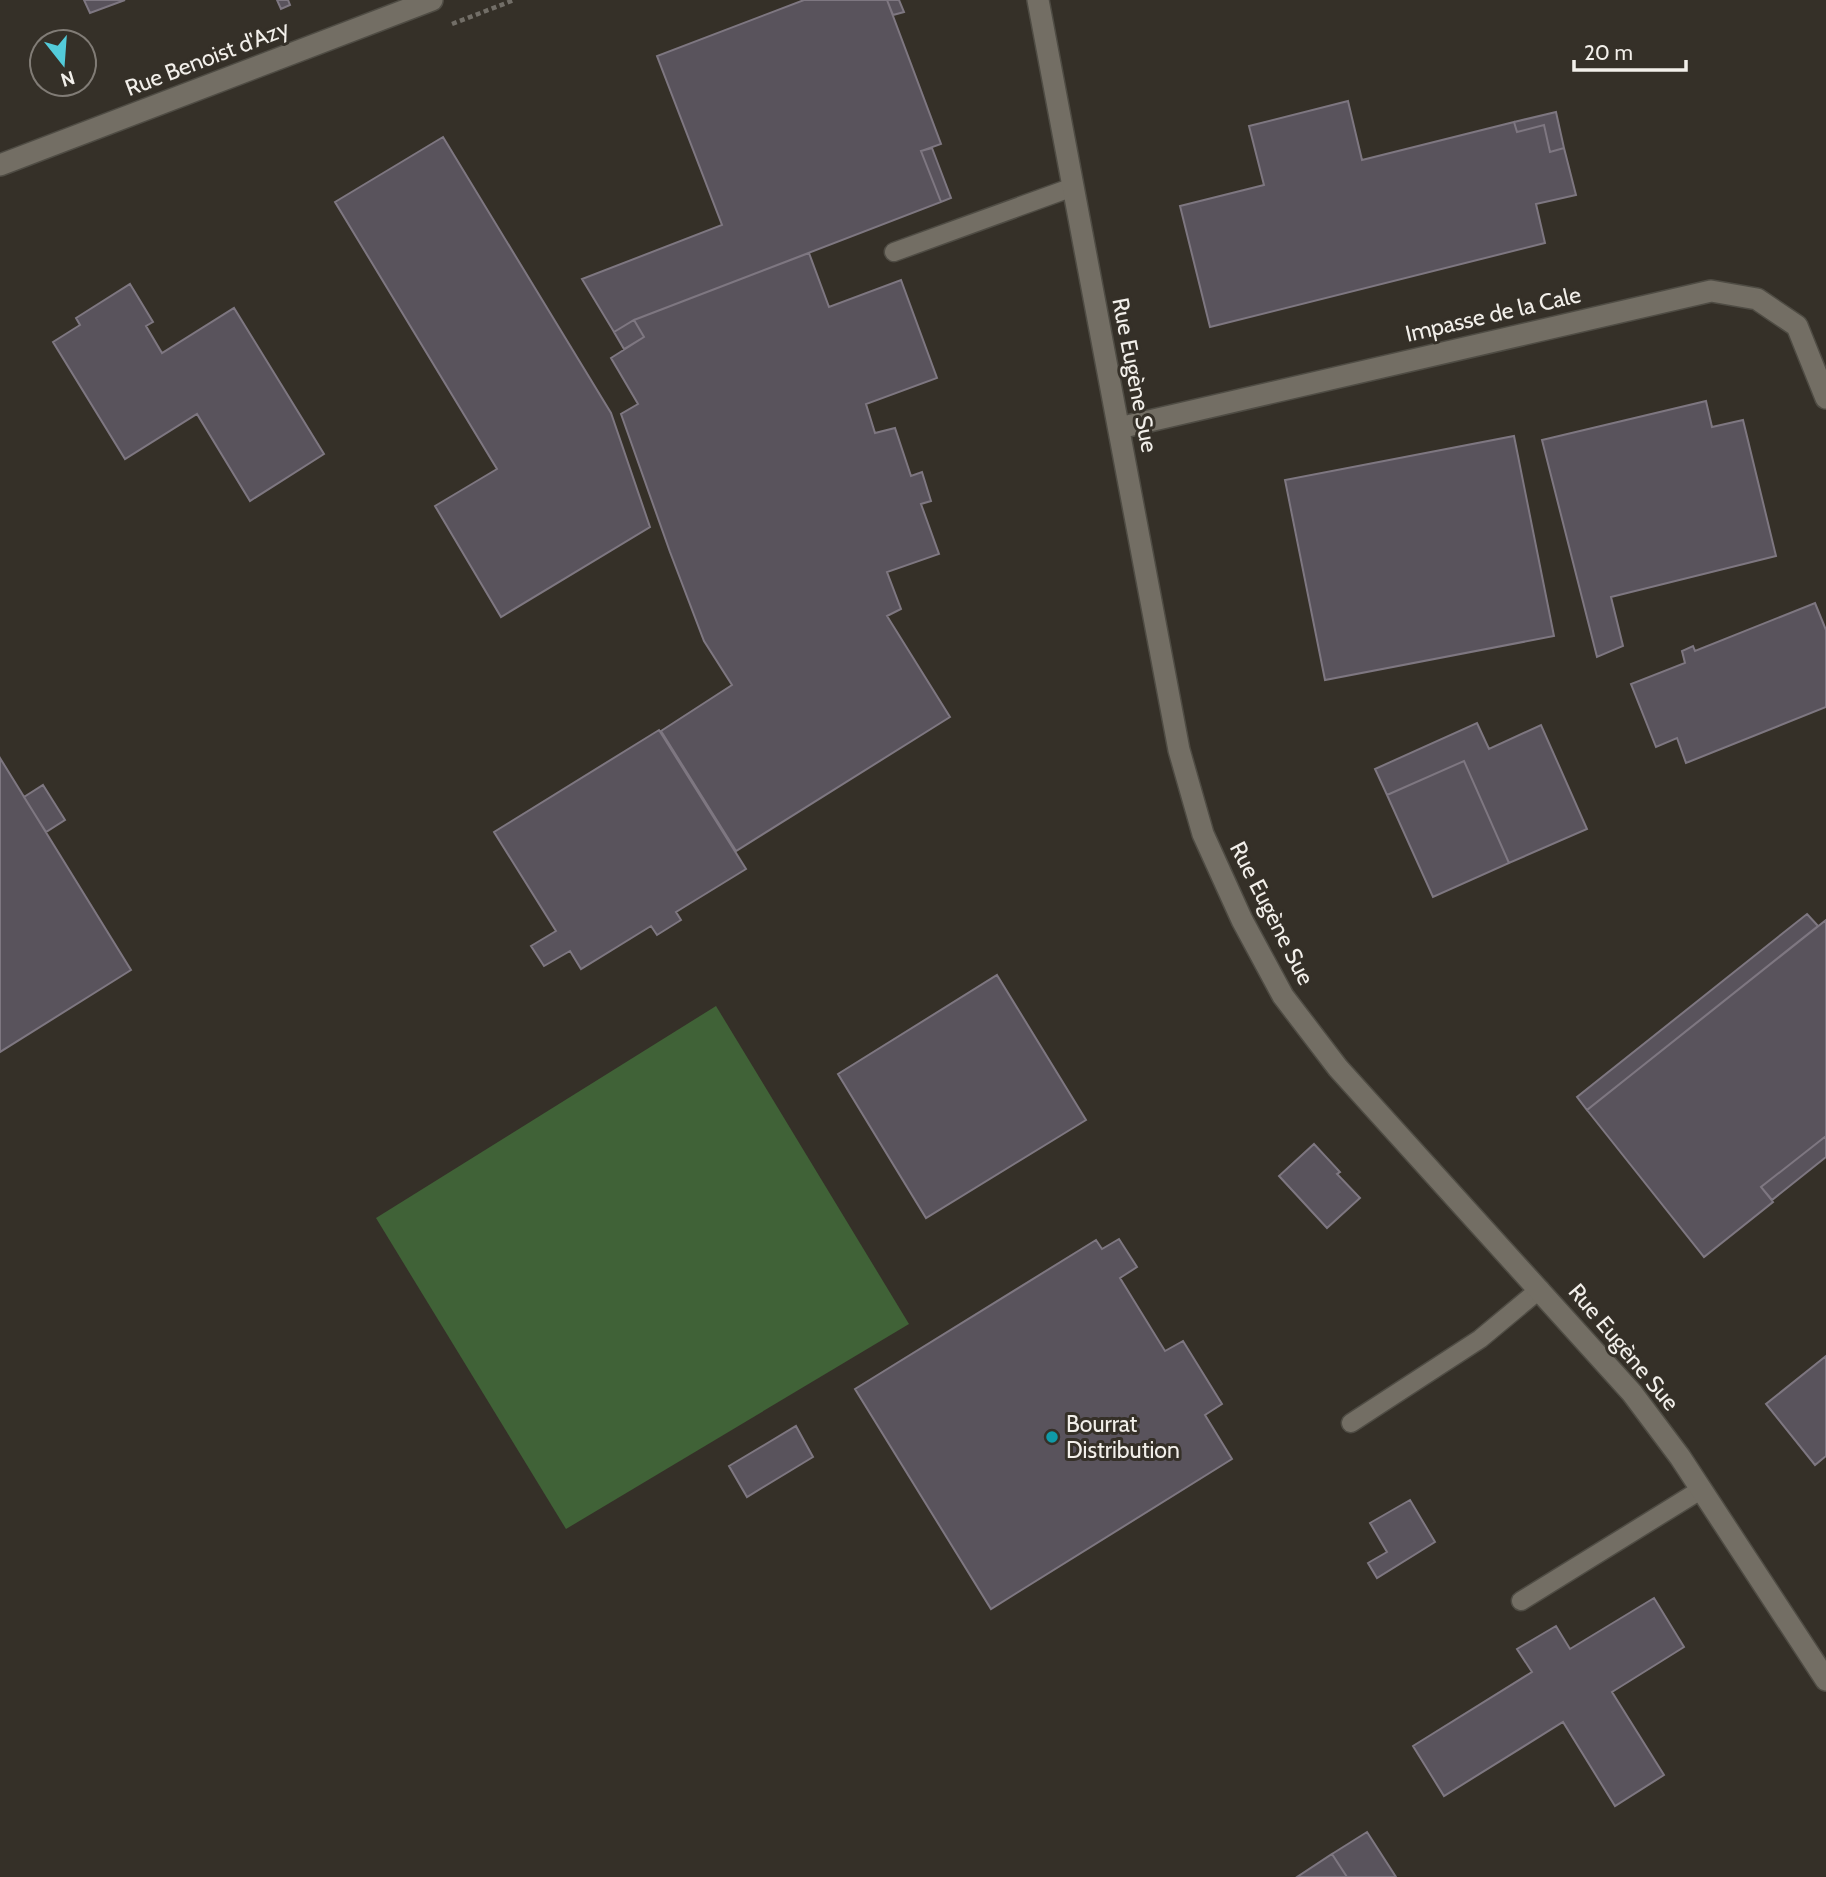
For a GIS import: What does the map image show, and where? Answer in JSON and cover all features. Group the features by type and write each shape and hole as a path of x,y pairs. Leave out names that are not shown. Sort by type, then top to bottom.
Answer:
{"street":[{"name":"Rue Benoist d'Azy","path":"0,165 432,0"},
{"name":"Rue Eugène Sue","path":"1038,0 1179,750 1203,834 1242,920 1283,996 1338,1068 1632,1393 1702,1489 1826,1680"},
{"name":"Impasse de la Cale","path":"1119,428 1711,290 1757,299 1797,326 1826,398"}],"lane":[{"path":"894,253 1073,187"},
{"path":"1351,1423 1480,1339 1540,1289"},
{"path":"1521,1601 1702,1489"}],"green space":[{"path":"716,1006 909,1324 566,1529 376,1218"}],"building":[{"path":"84,0 125,0 90,13"},
{"path":"277,0 288,0 290,5 281,9"},
{"path":"804,0 887,0 941,144 921,151 941,202 634,320 614,332 582,279 722,225 657,56"},
{"path":"887,0 899,0 904,12 893,15"},
{"path":"1348,101 1362,160 1514,122 1517,132 1544,125 1550,152 1564,148 1576,195 1536,204 1545,243 1210,327 1180,206 1264,185 1249,126"},
{"path":"1556,112 1564,148 1550,152 1544,125 1517,132 1514,122"},
{"path":"443,137 611,413 650,527 501,617 435,506 497,469 335,202"},
{"path":"932,148 951,198 941,202 921,151"},
{"path":"809,253 829,307 901,280 937,378 866,404 875,433 895,428 911,476 922,472 931,501 921,504 939,554 887,572 901,609 887,616 950,717 736,851 661,731 732,685 704,641 670,552 621,414 638,404 611,358 644,337 634,320"},
{"path":"130,284 153,322 146,326 162,353 234,308 324,454 250,501 197,414 125,459 53,342 80,325 76,318"},
{"path":"634,320 644,337 624,349 614,332"},
{"path":"1706,401 1712,427 1743,420 1776,556 1611,597 1623,646 1597,657 1542,440"},
{"path":"1514,436 1554,636 1325,680 1285,480"},
{"path":"1815,603 1826,630 1826,707 1686,763 1677,738 1656,747 1631,684 1685,663 1682,651 1693,646 1695,651"},
{"path":"1477,723 1489,749 1541,725 1587,829 1509,863 1464,761 1387,795 1375,769"},
{"path":"659,730 746,869 676,912 681,920 657,935 651,926 581,969 570,951 544,966 531,946 556,931 494,832"},
{"path":"0,758 131,970 0,1052"},
{"path":"1464,761 1509,863 1433,897 1387,795"},
{"path":"43,785 65,820 46,832 24,797"},
{"path":"1807,914 1818,926 1587,1110 1577,1097"},
{"path":"1826,920 1826,1136 1761,1187 1773,1202 1704,1257 1587,1110"},
{"path":"997,975 1086,1120 926,1218 838,1074"},
{"path":"1826,1136 1826,1157 1772,1200 1761,1187"},
{"path":"1314,1144 1360,1198 1327,1228 1279,1176"},
{"name":"Bourrat Distribution","path":"1119,1239 1137,1267 1120,1278 1165,1351 1183,1341 1222,1404 1205,1415 1232,1459 991,1609 855,1389 1096,1240 1102,1249"},
{"path":"1826,1356 1826,1456 1815,1465 1766,1404"},
{"path":"796,1426 813,1457 747,1497 729,1466"},
{"path":"1410,1500 1435,1542 1377,1578 1368,1563 1387,1552 1370,1523"},
{"path":"1654,1598 1684,1647 1612,1692 1664,1775 1615,1806 1563,1722 1444,1796 1413,1746 1532,1672 1517,1649 1556,1626 1570,1649"},
{"path":"1367,1832 1396,1877 1347,1877 1332,1854"},
{"path":"1332,1854 1347,1877 1297,1877"}],"place":[{"name":"Bourrat Distribution","path":"1052,1437"}]}
